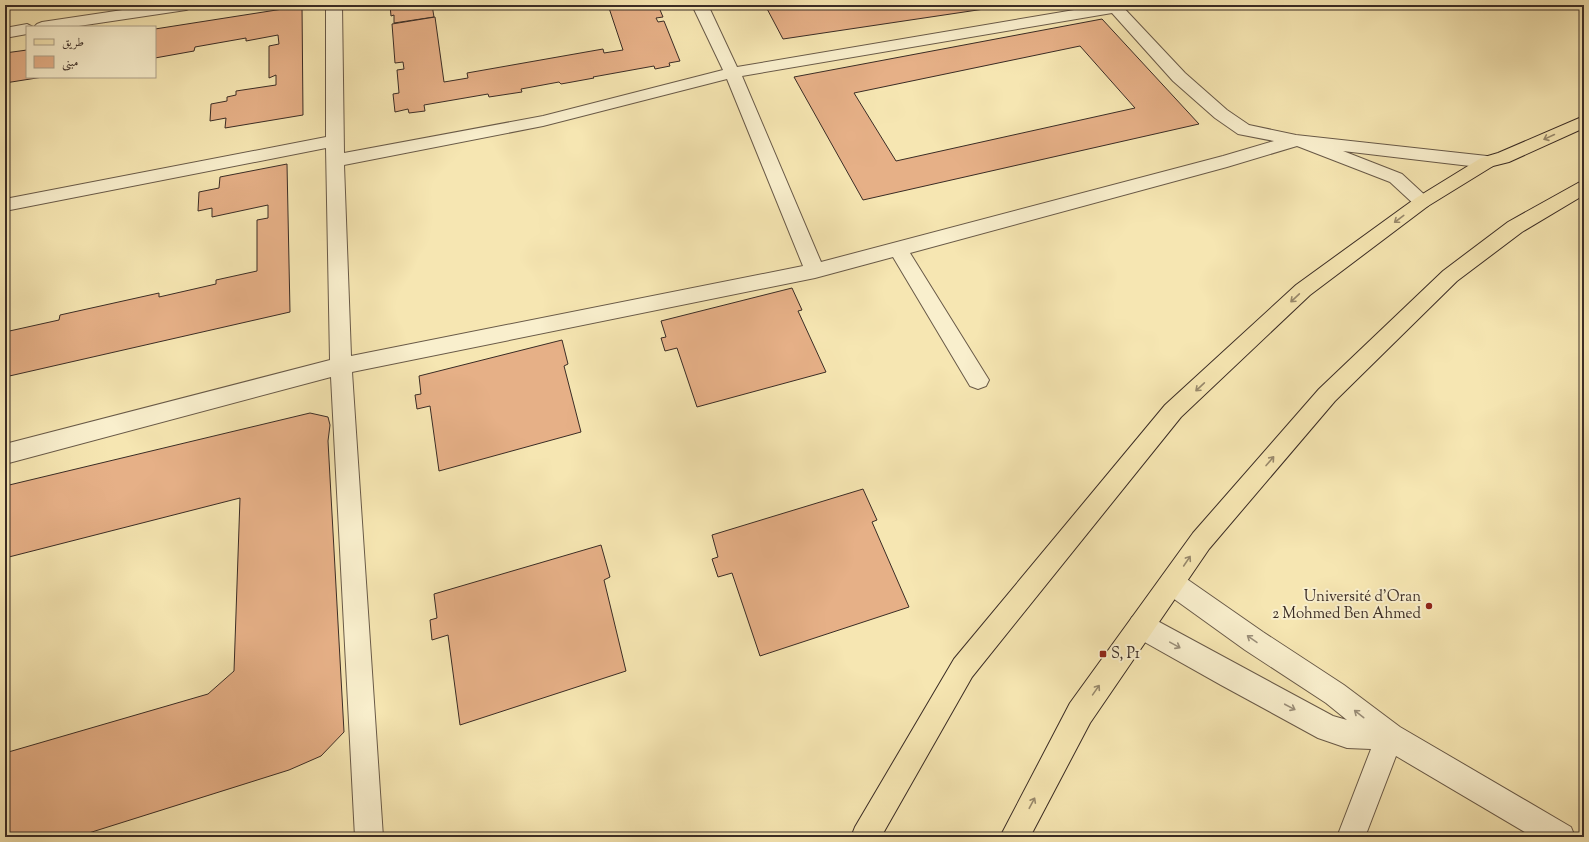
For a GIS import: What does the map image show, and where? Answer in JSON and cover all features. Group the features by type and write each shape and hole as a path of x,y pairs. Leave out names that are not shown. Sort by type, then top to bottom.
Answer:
{"main road":[{"path":"865,837 964,668 1018,599 1174,411 1303,290 1422,202 1487,162 1503,158 1584,121"},
{"path":"1014,837 1080,713 1201,541 1327,395 1450,276 1515,227 1584,187"}],"street":[{"path":"49,26 186,5"},
{"path":"334,5 335,151 341,366 369,837"},
{"path":"700,5 732,73 815,271"},
{"path":"5,205 335,151 543,121 732,73 1114,7 1132,24 1179,78 1221,114 1244,130 1298,140 1487,162"},
{"path":"5,33 26,29"},
{"path":"5,454 341,366 815,271 1220,163 1298,140 1396,178 1422,202"},
{"path":"898,249 978,380"},
{"path":"1172,583 1254,641 1335,694 1390,737 1561,837"},
{"path":"1142,626 1230,676 1328,728 1347,734 1390,737"},
{"path":"1351,837 1390,737"}],"building":[{"path":"390,5 432,5 434,17 394,23 394,15 391,16"},
{"path":"608,5 658,5 663,17 656,18 658,22 664,21 680,61 669,63 670,66 655,69 654,66 561,84 559,82 521,89 522,92 489,97 488,94 424,105 425,111 409,113 408,109 395,112 393,94 399,93 397,70 404,69 403,62 395,63 392,24 435,17 444,82 468,78 467,73 603,49 604,53 623,50"},
{"path":"765,5 810,5 811,7 823,5 1011,5 783,39"},
{"path":"302,6 303,115 225,128 226,118 210,121 211,104 227,101 227,97 236,95 236,91 276,85 276,75 269,78 269,46 279,44 278,35 246,41 246,38 195,47 194,51 156,58 156,29"},
{"path":"1102,19 1199,124 863,200 794,77","holes":["1080,46 1135,108 896,161 854,93"]},
{"path":"26,50 26,78 37,78 5,83 5,53"},
{"path":"287,164 290,312 5,377 5,332 59,320 60,315 159,293 159,297 216,284 216,280 257,271 257,220 268,218 268,205 212,217 212,208 198,211 199,192 219,188 220,177"},
{"path":"792,288 802,310 798,311 826,372 697,407 677,348 665,351 661,338 666,337 661,321"},
{"path":"562,340 568,364 564,366 581,432 439,471 430,406 417,409 415,395 421,394 419,376"},
{"path":"310,413 328,417 330,425 328,441 344,732 321,756 289,770 76,837 5,837 5,753 208,694 234,671 240,498 5,558 5,486"},
{"path":"863,489 877,520 872,522 909,607 760,656 732,573 718,577 712,559 718,557 712,535"},
{"path":"601,545 610,577 604,580 626,671 460,725 448,635 432,640 430,620 437,618 434,594"}],"place":[{"name":"Université d'Oran 2 Mohmed Ben Ahmed","path":"1429,606"},
{"name":"S, P1","path":"1103,654"}]}
